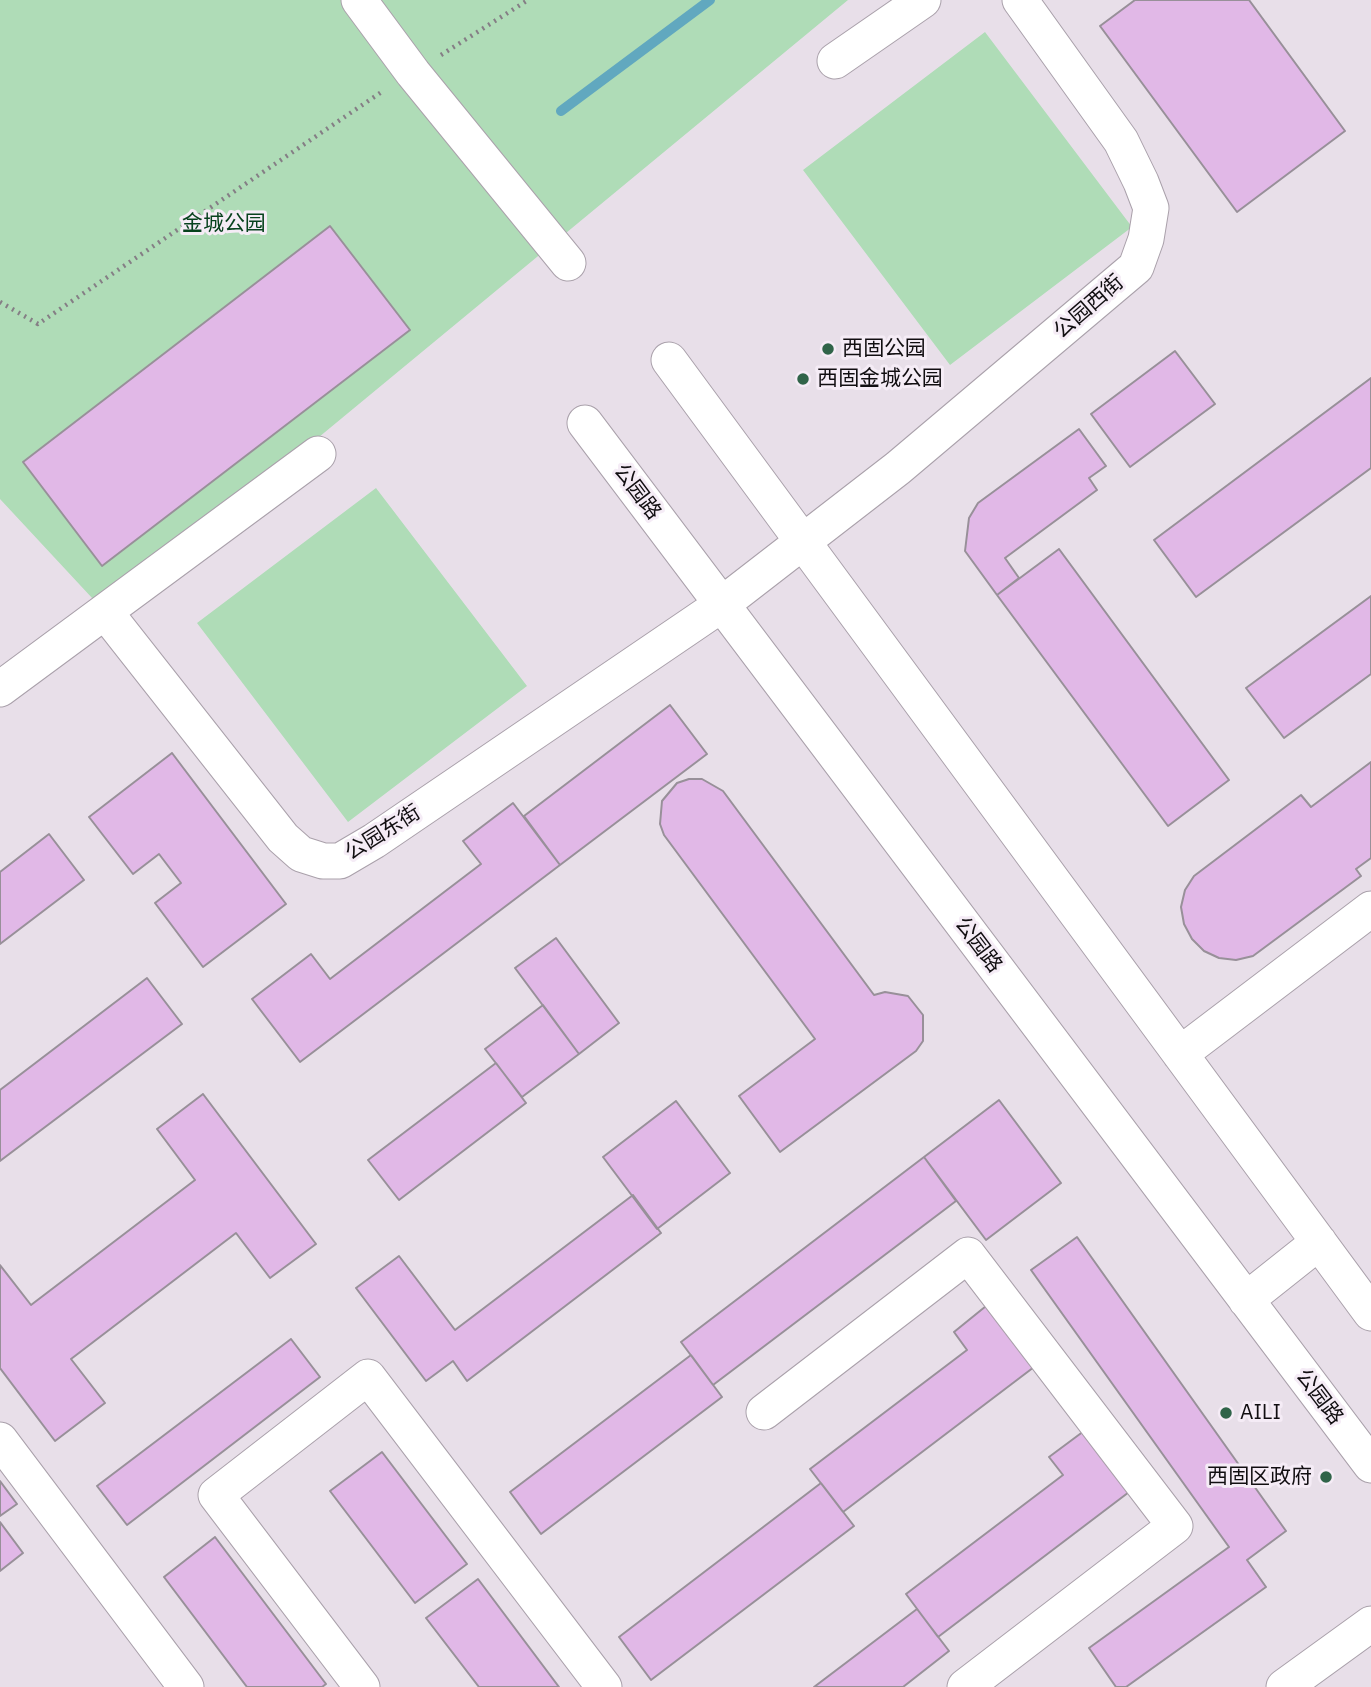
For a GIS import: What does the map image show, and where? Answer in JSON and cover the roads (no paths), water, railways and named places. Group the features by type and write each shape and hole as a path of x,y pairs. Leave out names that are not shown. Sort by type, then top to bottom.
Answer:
{"street":[{"path":"359,0 413,73 568,264"},
{"path":"835,61 923,0"},
{"name":"公园西街","path":"721,606 909,460 1136,267 1146,239 1151,208 1141,182 1121,141 1020,0"},
{"path":"668,360 1371,1313"},
{"name":"公园路","path":"585,423 1371,1465"},
{"path":"6,673 106,612 318,454"},
{"name":"公园东街","path":"106,612 283,838 302,855 323,862 340,861 374,841 721,606"},
{"path":"1180,1054 1371,909"},
{"path":"1247,1300 1319,1242"},
{"path":"764,1412 968,1255 1175,1526 965,1687"},
{"path":"362,1687 216,1494 368,1377 604,1687"},
{"path":"0,1440 186,1687"},
{"path":"1284,1687 1371,1624"}],"waterway":[{"path":"561,111 710,0"}],"place":[{"name":"西固公园","path":"828,349"},
{"name":"西固金城公园","path":"803,379"},
{"name":"AILI","path":"1226,1413"},
{"name":"西固区政府","path":"1326,1477"}],"park label":[{"name":"金城公园","path":"224,224"}]}
